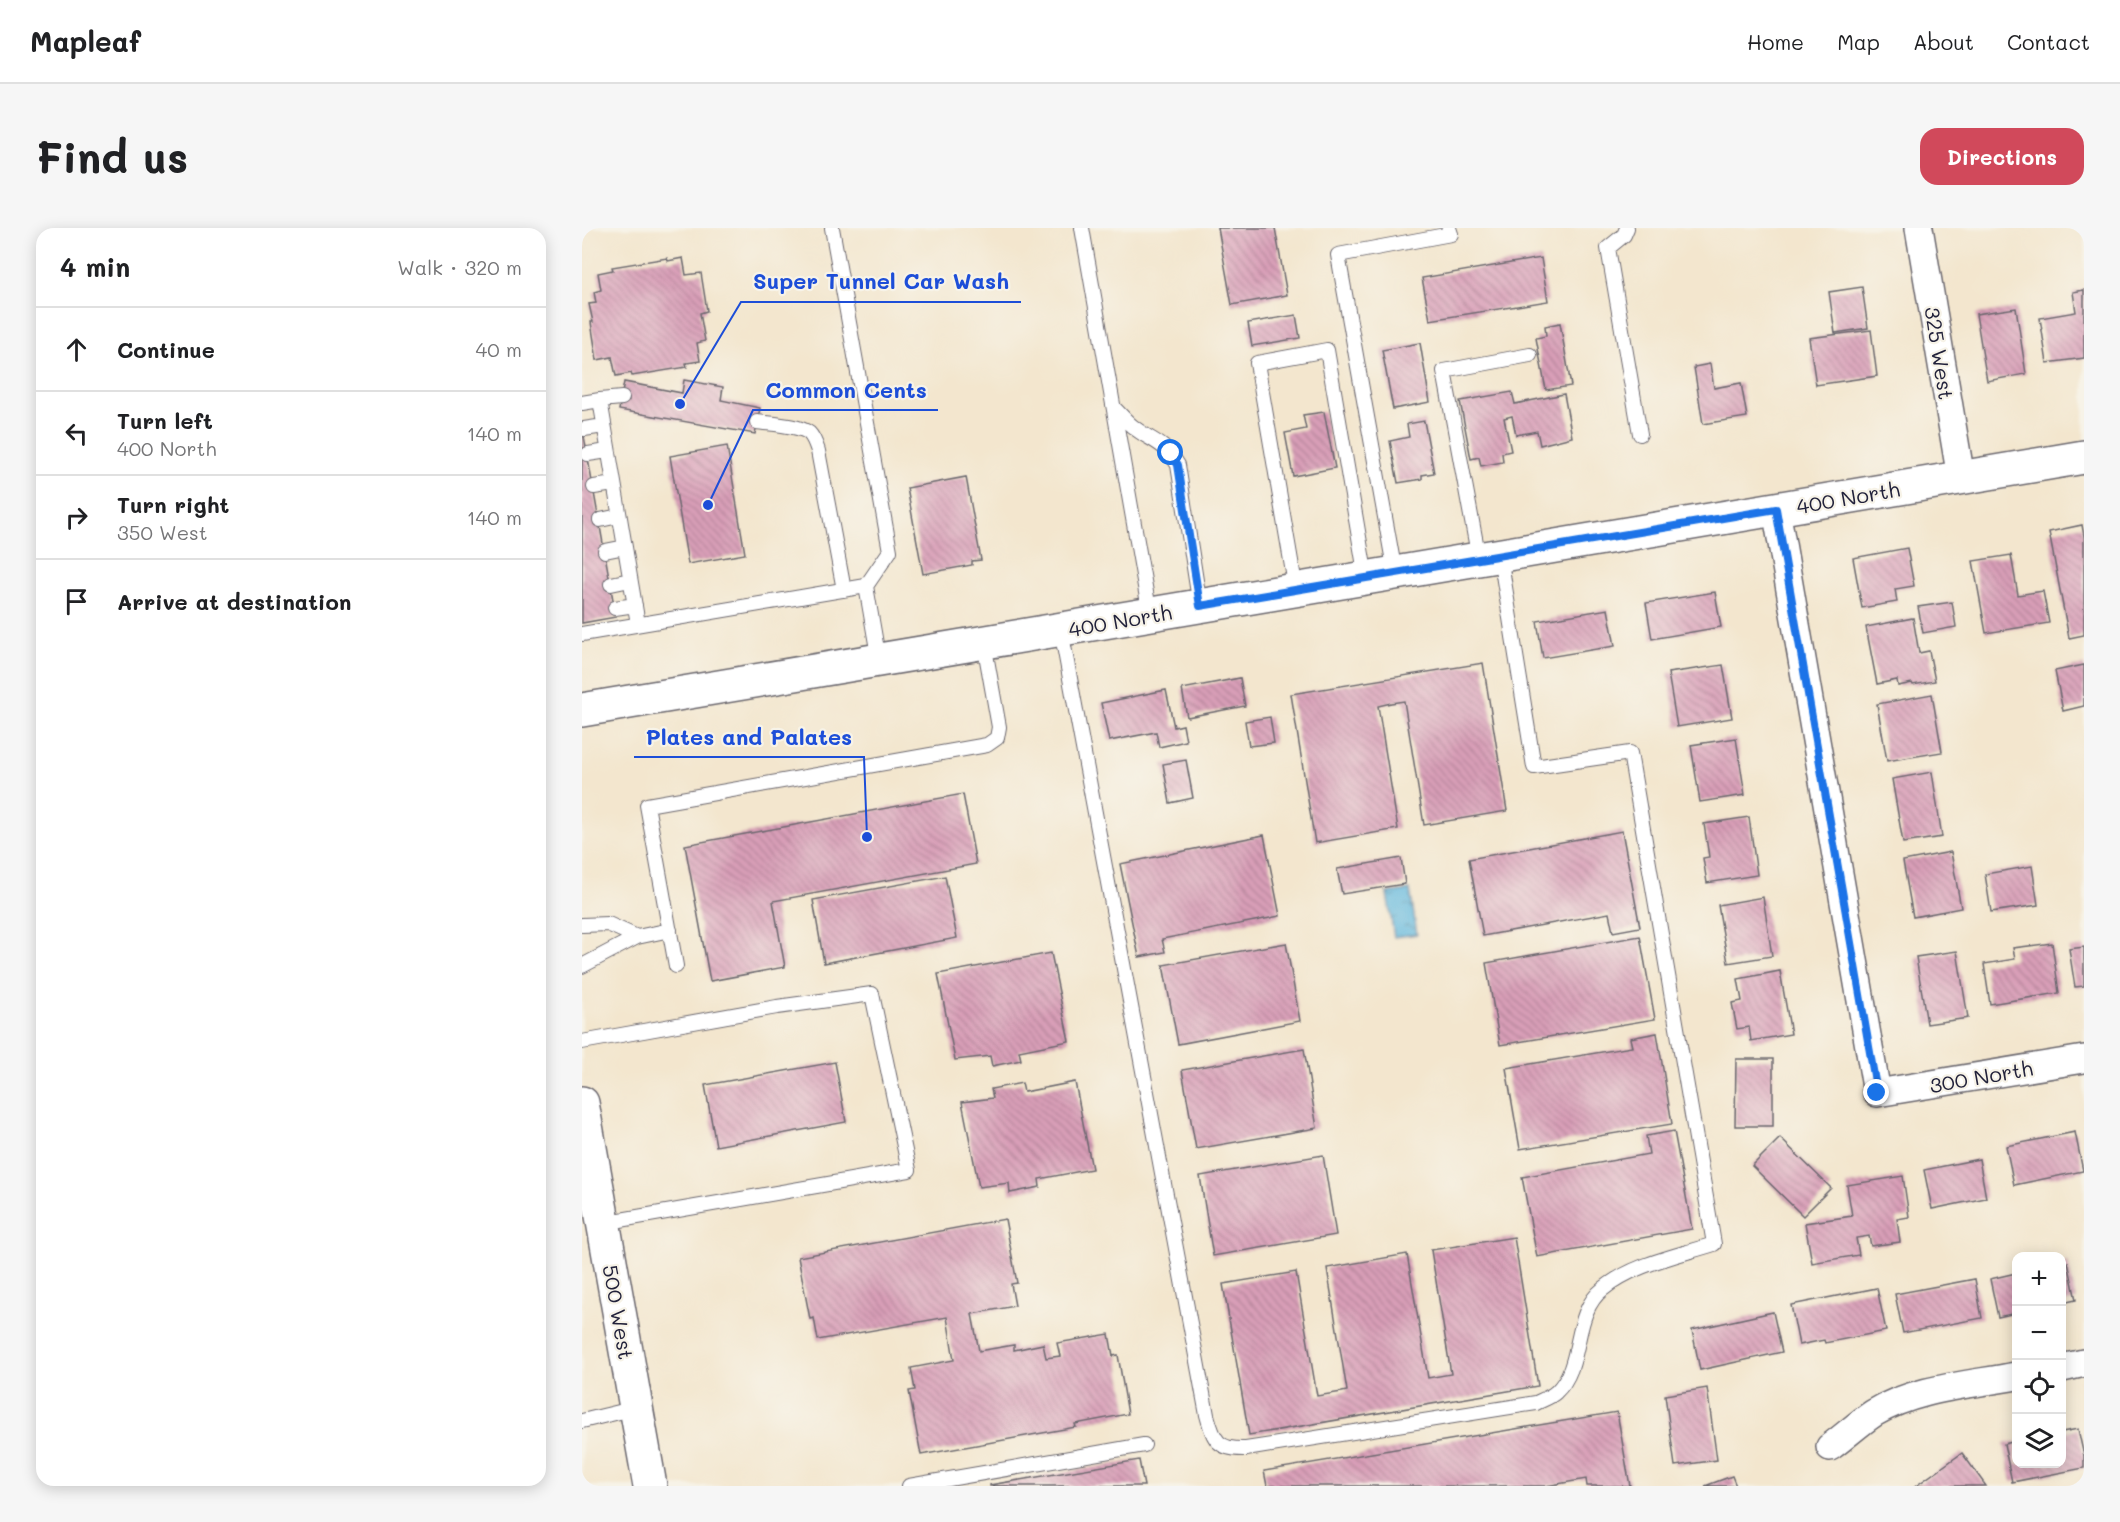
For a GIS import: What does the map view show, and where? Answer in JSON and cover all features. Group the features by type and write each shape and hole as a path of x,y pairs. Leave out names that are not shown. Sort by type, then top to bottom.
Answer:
{"main road":[{"name":"400 North","path":"582,710 2084,457"},
{"name":"500 West","path":"582,1103 650,1486"}],"street":[{"name":"325 West","path":"1919,228 1961,478"},
{"name":"300 North","path":"1776,509 1877,1093 2084,1059"},
{"path":"2066,1367 2084,1363"},
{"path":"1830,1447 1875,1413 1901,1401 1929,1392 2012,1377"}],"lane":[{"path":"832,228 890,551 866,586 879,661"},
{"path":"1082,228 1150,615"},
{"path":"1381,576 1338,255 1450,234 1449,228"},
{"path":"1627,228 1624,236 1608,248 1640,434"},
{"path":"1296,590 1257,363 1327,350 1381,576"},
{"path":"1061,630 1207,1415 1217,1442 1230,1450 1246,1449 1536,1403 1556,1392 1569,1373 1588,1307 1602,1290 1624,1275 1714,1244 1630,753 1534,767 1489,557 1444,371 1530,355"},
{"path":"582,404 622,398"},
{"path":"600,400 638,624"},
{"path":"1115,409 1131,426 1164,446 1178,465 1200,606"},
{"path":"757,422 798,429 808,432 814,439 844,590"},
{"path":"584,429 604,426"},
{"path":"588,454 608,451"},
{"path":"594,487 614,484"},
{"path":"600,520 619,516"},
{"path":"605,551 625,547"},
{"path":"610,584 630,580"},
{"path":"582,634 866,586"},
{"path":"615,608 635,605"},
{"path":"676,966 647,805 987,745 997,738 999,727 984,643"},
{"path":"582,925 608,924 637,937"},
{"path":"582,966 637,937 670,930"},
{"path":"582,1042 872,994 909,1170 603,1223"},
{"path":"582,1420 636,1408"},
{"path":"909,1486 1144,1445"}],"water":[{"path":"1410,890 1417,934 1394,937 1387,893"}],"building":[{"path":"1218,228 1275,228 1287,295 1232,305"},
{"path":"667,258 668,261 683,258 686,275 701,273 707,311 700,313 705,341 697,343 700,361 686,363 687,367 632,376 631,373 616,376 612,357 597,360 589,304 596,303 594,292 601,290 598,273 613,270 612,267"},
{"path":"1541,258 1548,301 1430,320 1422,278"},
{"path":"1862,287 1868,328 1835,333 1829,292"},
{"path":"2084,290 2084,358 2047,363 2040,318 2076,312 2073,292"},
{"path":"2016,308 2026,374 1987,381 1976,314"},
{"path":"1296,315 1300,338 1252,346 1248,323"},
{"path":"1560,323 1571,386 1546,390 1536,338 1546,336 1545,326"},
{"path":"1871,330 1877,376 1816,385 1809,338"},
{"path":"1420,343 1430,402 1393,409 1382,350"},
{"path":"1710,364 1714,388 1741,383 1747,417 1703,424 1694,367"},
{"path":"684,380 723,387 721,400 760,408 755,434 619,410 624,382 682,393"},
{"path":"1512,392 1515,404 1564,394 1572,437 1540,445 1537,431 1516,435 1512,416 1504,418 1511,451 1502,453 1503,462 1481,466 1479,457 1471,459 1460,401"},
{"path":"1324,412 1335,468 1293,476 1285,433 1306,429 1303,415"},
{"path":"1424,421 1434,473 1422,475 1422,479 1398,483 1390,441 1409,437 1407,424"},
{"path":"582,425 616,617 582,623"},
{"path":"727,446 745,554 688,564 670,456"},
{"path":"966,477 981,560 972,561 972,565 923,574 907,488"},
{"path":"2082,525 2084,635 2069,638 2049,532"},
{"path":"1907,548 1914,586 1895,589 1897,602 1862,608 1853,558"},
{"path":"2011,555 2018,595 2043,591 2049,623 1986,633 1973,561"},
{"path":"1715,592 1721,627 1652,639 1646,603"},
{"path":"1952,602 1956,627 1923,633 1918,607"},
{"path":"1608,609 1615,646 1543,658 1537,621"},
{"path":"1913,618 1919,653 1929,651 1935,681 1898,686 1897,680 1877,684 1866,627"},
{"path":"1483,663 1507,811 1424,825 1404,701 1391,703 1378,706 1398,829 1315,843 1291,694"},
{"path":"1723,665 1732,718 1677,727 1668,673"},
{"path":"2084,665 2084,706 2063,711 2055,671"},
{"path":"1240,678 1245,706 1187,717 1182,689"},
{"path":"1166,690 1174,727 1183,725 1186,741 1159,747 1156,732 1109,741 1101,703"},
{"path":"1932,694 1942,752 1887,761 1877,704"},
{"path":"1270,717 1274,743 1249,746 1245,721"},
{"path":"1736,738 1745,795 1700,802 1691,745"},
{"path":"1186,760 1193,798 1170,803 1163,764"},
{"path":"1932,772 1942,837 1903,843 1892,779"},
{"path":"963,794 976,864 773,901 785,967 710,981 685,845"},
{"path":"1749,817 1757,875 1707,883 1703,858 1709,857 1704,824"},
{"path":"1622,831 1640,927 1613,932 1609,913 1483,936 1469,859"},
{"path":"1264,835 1280,916 1162,939 1165,952 1139,957 1120,864"},
{"path":"1951,852 1961,908 1913,917 1903,861"},
{"path":"1401,858 1405,884 1342,894 1337,869"},
{"path":"2032,866 2038,905 1991,912 1985,874"},
{"path":"945,876 957,938 824,963 813,900"},
{"path":"1763,897 1772,956 1728,963 1718,905"},
{"path":"1640,936 1655,1019 1500,1045 1486,963"},
{"path":"1286,943 1300,1021 1178,1044 1163,965"},
{"path":"2052,943 2059,993 1990,1004 1984,964 2015,959 2013,948"},
{"path":"2084,947 2084,986 2075,987 2069,949"},
{"path":"1957,951 1968,1018 1927,1024 1916,957"},
{"path":"1051,953 1069,1041 1019,1051 1021,1060 992,1066 990,1056 955,1060 938,974"},
{"path":"1780,971 1791,1034 1751,1041 1749,1027 1737,1029 1732,1003 1742,1001 1738,979"},
{"path":"1657,1033 1672,1124 1520,1149 1506,1068 1632,1047 1630,1038"},
{"path":"1304,1049 1317,1128 1196,1149 1182,1070"},
{"path":"1736,1059 1773,1059 1773,1126 1735,1126"},
{"path":"835,1062 846,1122 716,1146 705,1085"},
{"path":"1075,1082 1092,1169 1039,1179 1040,1187 1010,1193 1009,1183 979,1187 962,1102 993,1098 991,1089 1022,1083 1024,1092"},
{"path":"1674,1131 1692,1229 1537,1257 1522,1177 1649,1154 1646,1136"},
{"path":"2075,1132 2083,1171 2014,1185 2006,1146"},
{"path":"1780,1138 1831,1188 1803,1216 1752,1166"},
{"path":"1323,1155 1336,1235 1213,1256 1200,1176"},
{"path":"1979,1159 1986,1198 1932,1209 1924,1170"},
{"path":"1903,1176 1909,1217 1897,1219 1900,1242 1871,1246 1869,1236 1856,1238 1859,1255 1812,1263 1805,1223 1852,1216 1847,1185"},
{"path":"1005,1219 1017,1283 1011,1284 1015,1306 972,1314 979,1351 1014,1345 1014,1350 1043,1344 1046,1358 1060,1356 1057,1343 1109,1334 1113,1356 1118,1355 1128,1414 1075,1424 1076,1427 921,1455 909,1391 915,1390 911,1368 954,1360 947,1317 818,1340 814,1318 810,1319 798,1257"},
{"path":"1514,1237 1538,1386 1249,1435 1223,1284 1296,1272 1317,1396 1342,1392 1347,1391 1327,1268 1407,1254 1428,1378 1451,1374 1431,1250"},
{"path":"2068,1262 2076,1300 2066,1302 2066,1263"},
{"path":"2012,1274 2012,1314 1998,1317 1990,1279"},
{"path":"1975,1279 1982,1318 1903,1333 1895,1294"},
{"path":"1877,1288 1886,1331 1825,1343 1824,1340 1799,1345 1791,1305"},
{"path":"1773,1312 1782,1352 1700,1370 1692,1330"},
{"path":"1707,1388 1717,1460 1675,1466 1665,1395"},
{"path":"1617,1412 1630,1486 1587,1486 1586,1479 1546,1486 1267,1486 1264,1471"},
{"path":"2078,1429 2084,1456 2084,1468 2012,1482 2004,1444 2012,1442 2012,1468 2066,1468 2066,1431"},
{"path":"1962,1453 1986,1486 1916,1486"},
{"path":"1139,1460 1144,1486 990,1486 990,1485"},
{"path":"1732,1476 1736,1486 1705,1486"}],"place":[{"name":"Super Tunnel Car Wash","path":"680,404"},
{"name":"Common Cents","path":"708,505"},
{"name":"Plates and Palates","path":"867,837"}],"route":[{"path":"1171,453 1178,465 1200,606 1776,509 1877,1093"}]}
